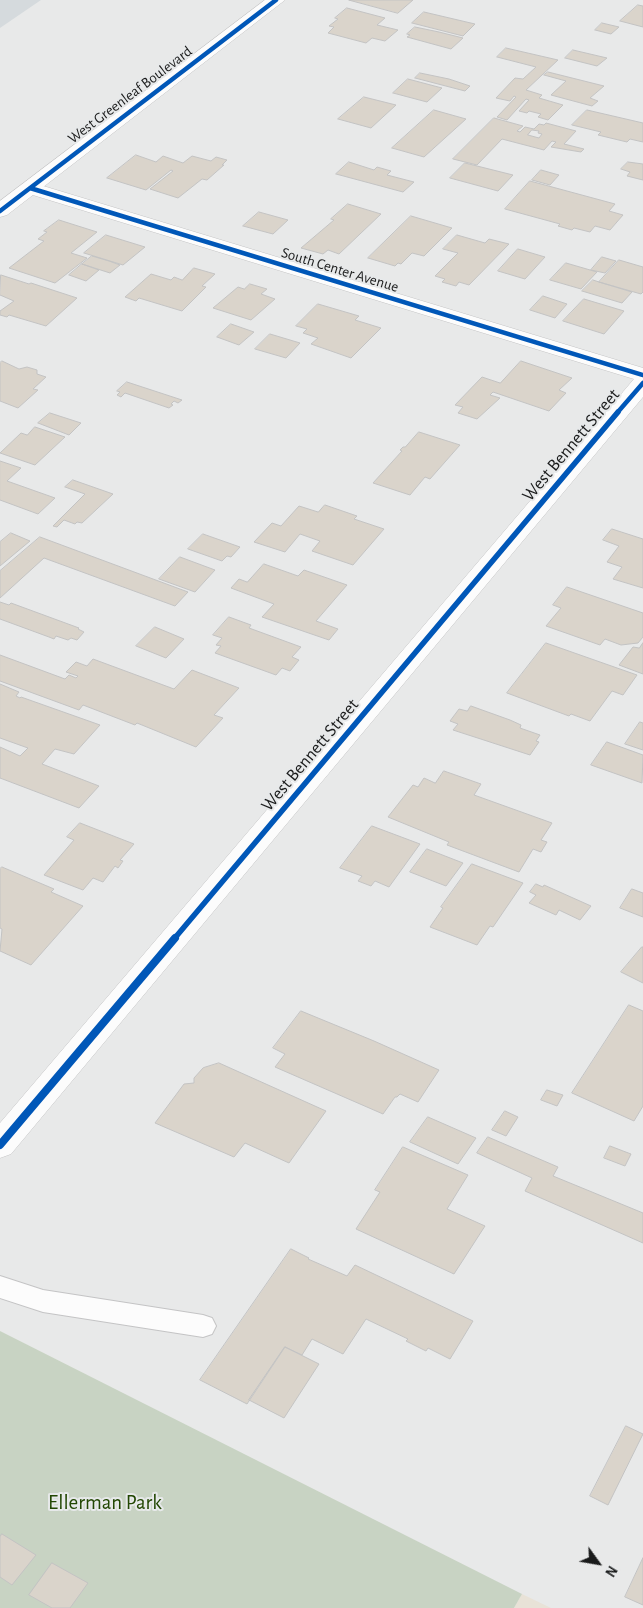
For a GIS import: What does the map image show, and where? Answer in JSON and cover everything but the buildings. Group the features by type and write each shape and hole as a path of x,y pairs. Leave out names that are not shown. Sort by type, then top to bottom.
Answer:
{"street":[{"name":"West Greenleaf Boulevard","path":"0,211 276,0"},
{"name":"South Center Avenue","path":"30,188 643,375"},
{"name":"West Bennett Street","path":"0,1145 643,383"}],"lane":[{"path":"0,1287 43,1301 203,1326"}],"shaded area":[{"path":"0,0 41,0 0,28"},
{"path":"522,1594 551,1608 514,1608"}],"green space":[{"name":"Ellerman Park","path":"0,1331 522,1594 514,1608 0,1608"}],"cycle path":[{"path":"0,211 276,0"},
{"path":"30,188 643,375"},
{"path":"0,1145 643,383"}]}
